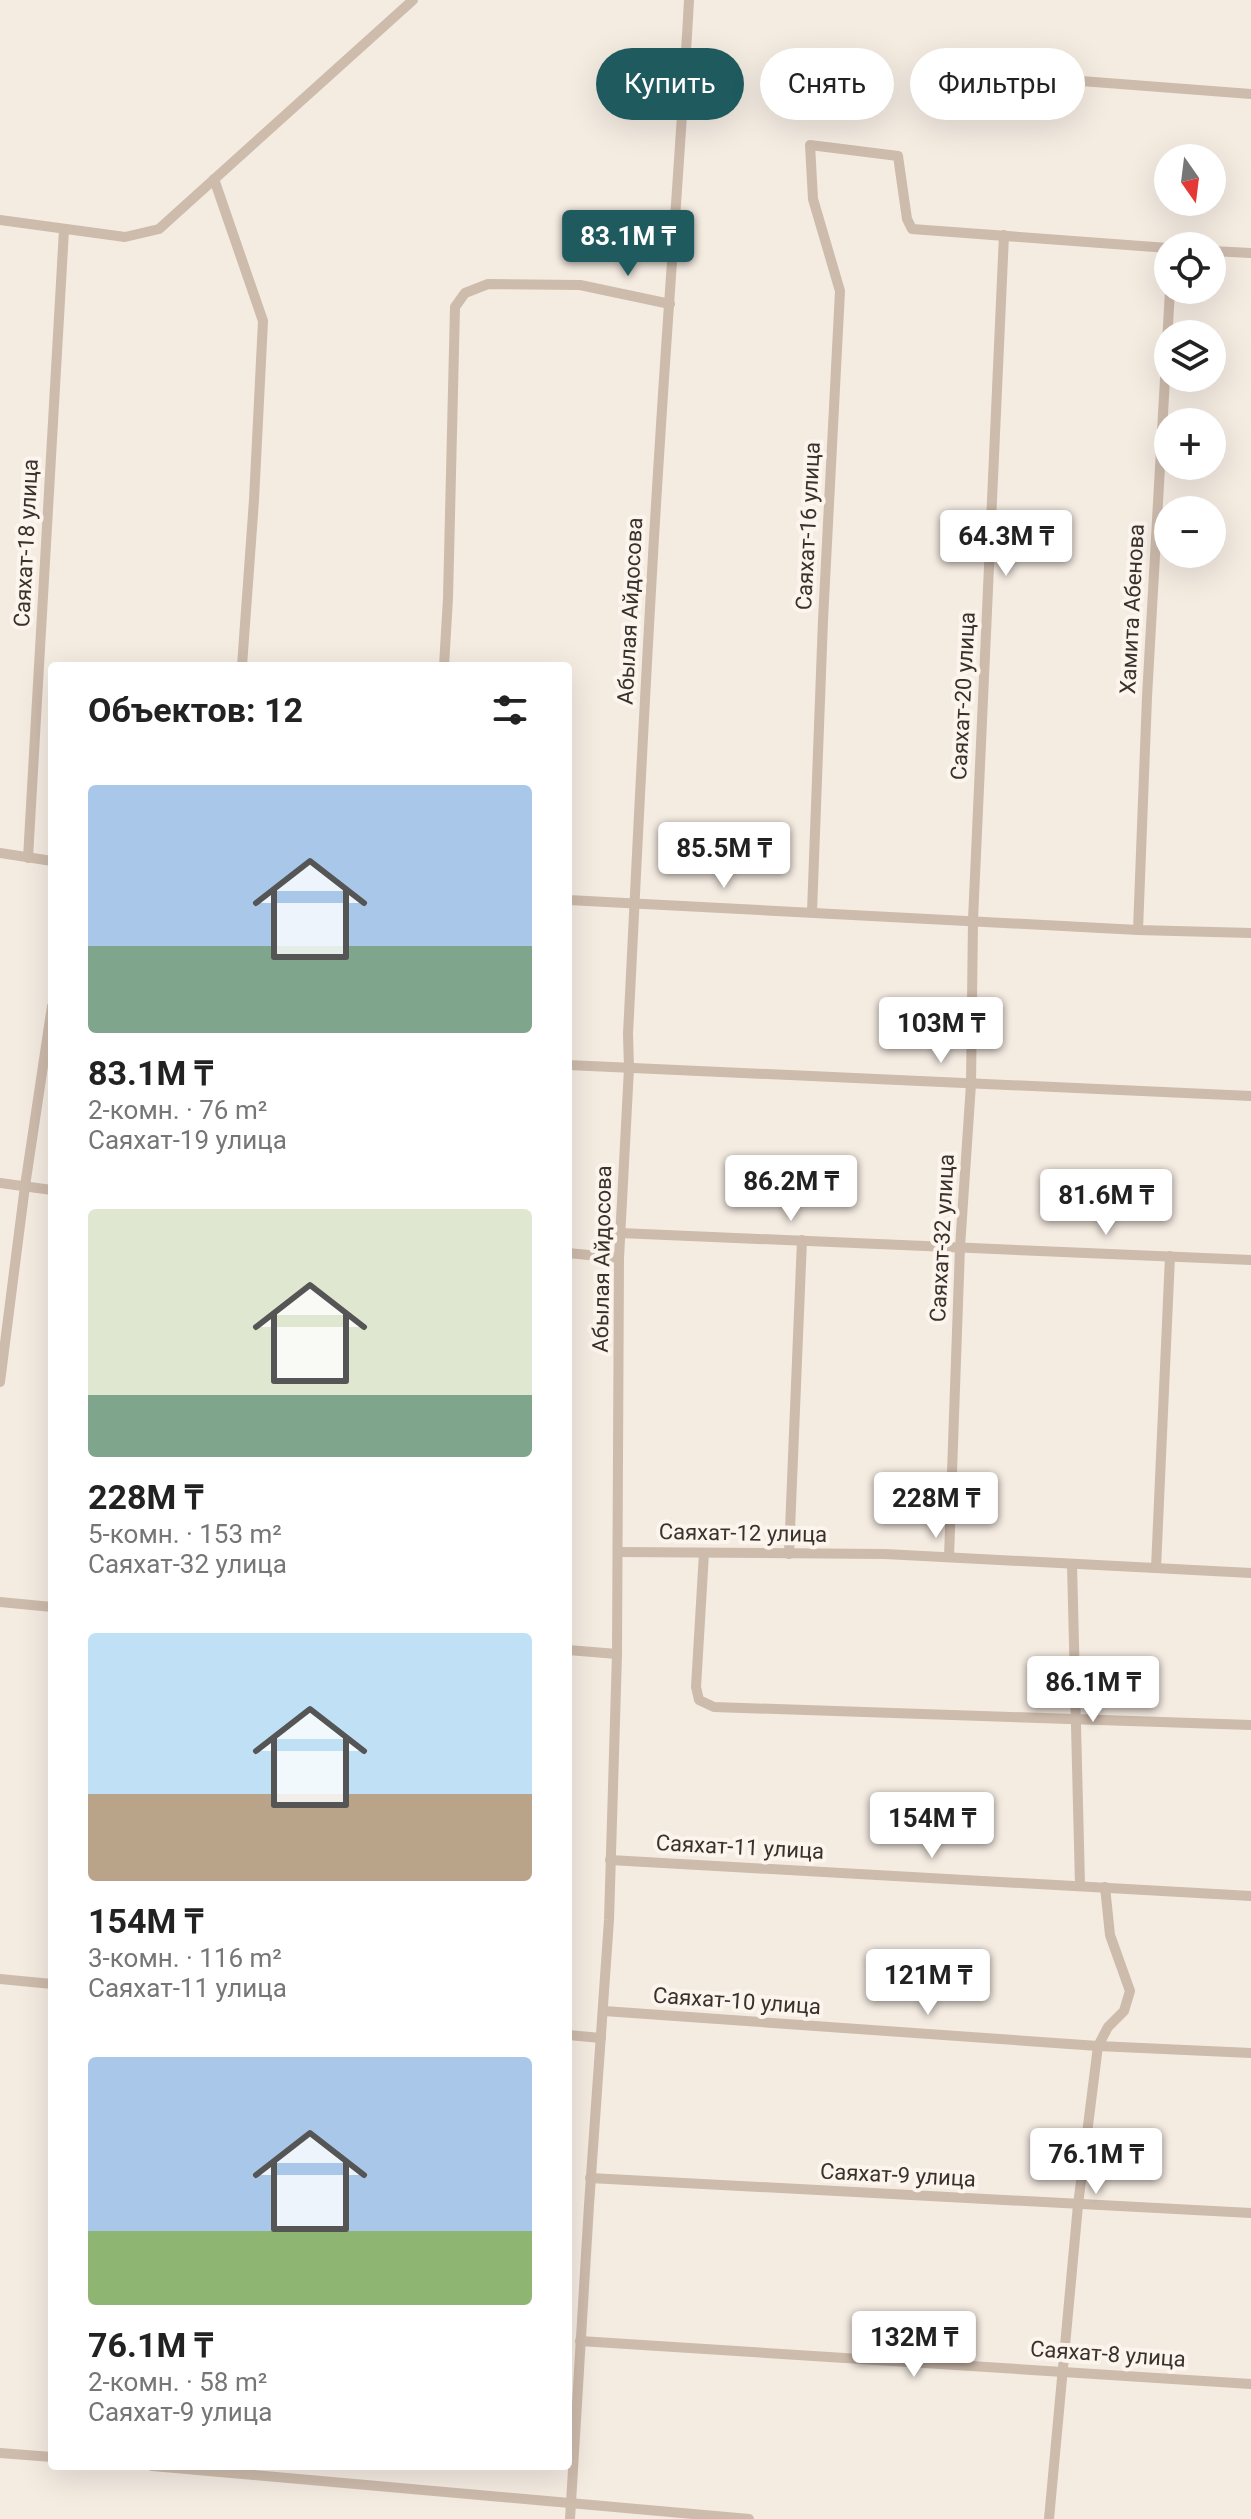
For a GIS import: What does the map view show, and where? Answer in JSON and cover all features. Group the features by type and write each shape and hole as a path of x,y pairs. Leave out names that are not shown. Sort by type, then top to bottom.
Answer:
{"street":[{"path":"0,220 125,237 159,229 413,0"},
{"name":"Абылая Айдосова","path":"570,2519 590,2178 604,2011 610,1860 617,1654 619,1258 628,1034 649,624 689,0"},
{"path":"1085,81 1251,94"},
{"name":"Саяхат-16 улица","path":"812,912 840,291 813,199 810,145 898,156 907,219 912,229 1004,235"},
{"path":"214,179 263,321 242,662"},
{"name":"Саяхат-18 улица","path":"28,858 64,230"},
{"path":"1004,235 1154,247"},
{"name":"Саяхат-20 улица","path":"973,920 1004,235"},
{"path":"1226,252 1251,253"},
{"path":"444,662 455,307 465,293 488,284 580,285 670,304"},
{"name":"Хамита Абенова","path":"1138,930 1147,697 1169,304"},
{"path":"0,853 48,860"},
{"path":"572,900 1138,930 1251,933"},
{"name":"Саяхат-32 улица","path":"949,1557 960,1247 971,1084 973,920"},
{"path":"0,1382 48,1033"},
{"path":"572,1065 1251,1096"},
{"path":"0,1183 48,1189"},
{"path":"620,1233 1251,1260"},
{"path":"789,1554 802,1240"},
{"path":"572,1253 619,1258"},
{"path":"1156,1568 1170,1256"},
{"name":"Саяхат-12 улица","path":"618,1552 885,1554 1251,1573"},
{"path":"704,1553 696,1687 699,1700 714,1707 1251,1725"},
{"path":"1072,1564 1080,1885"},
{"path":"0,1602 48,1607"},
{"path":"572,1650 617,1654"},
{"name":"Саяхат-11 улица","path":"610,1860 1251,1896"},
{"path":"1049,2519 1078,2205 1098,2046 1108,2027 1124,2011 1130,1991 1110,1935 1105,1887"},
{"path":"0,1979 48,1984"},
{"name":"Саяхат-10 улица","path":"604,2011 1098,2046 1251,2053"},
{"path":"572,2035 601,2038"},
{"name":"Саяхат-9 улица","path":"590,2178 1251,2213"},
{"name":"Саяхат-8 улица","path":"580,2341 1251,2384"},
{"path":"0,2453 48,2457"},
{"path":"197,2470 749,2519"}]}
